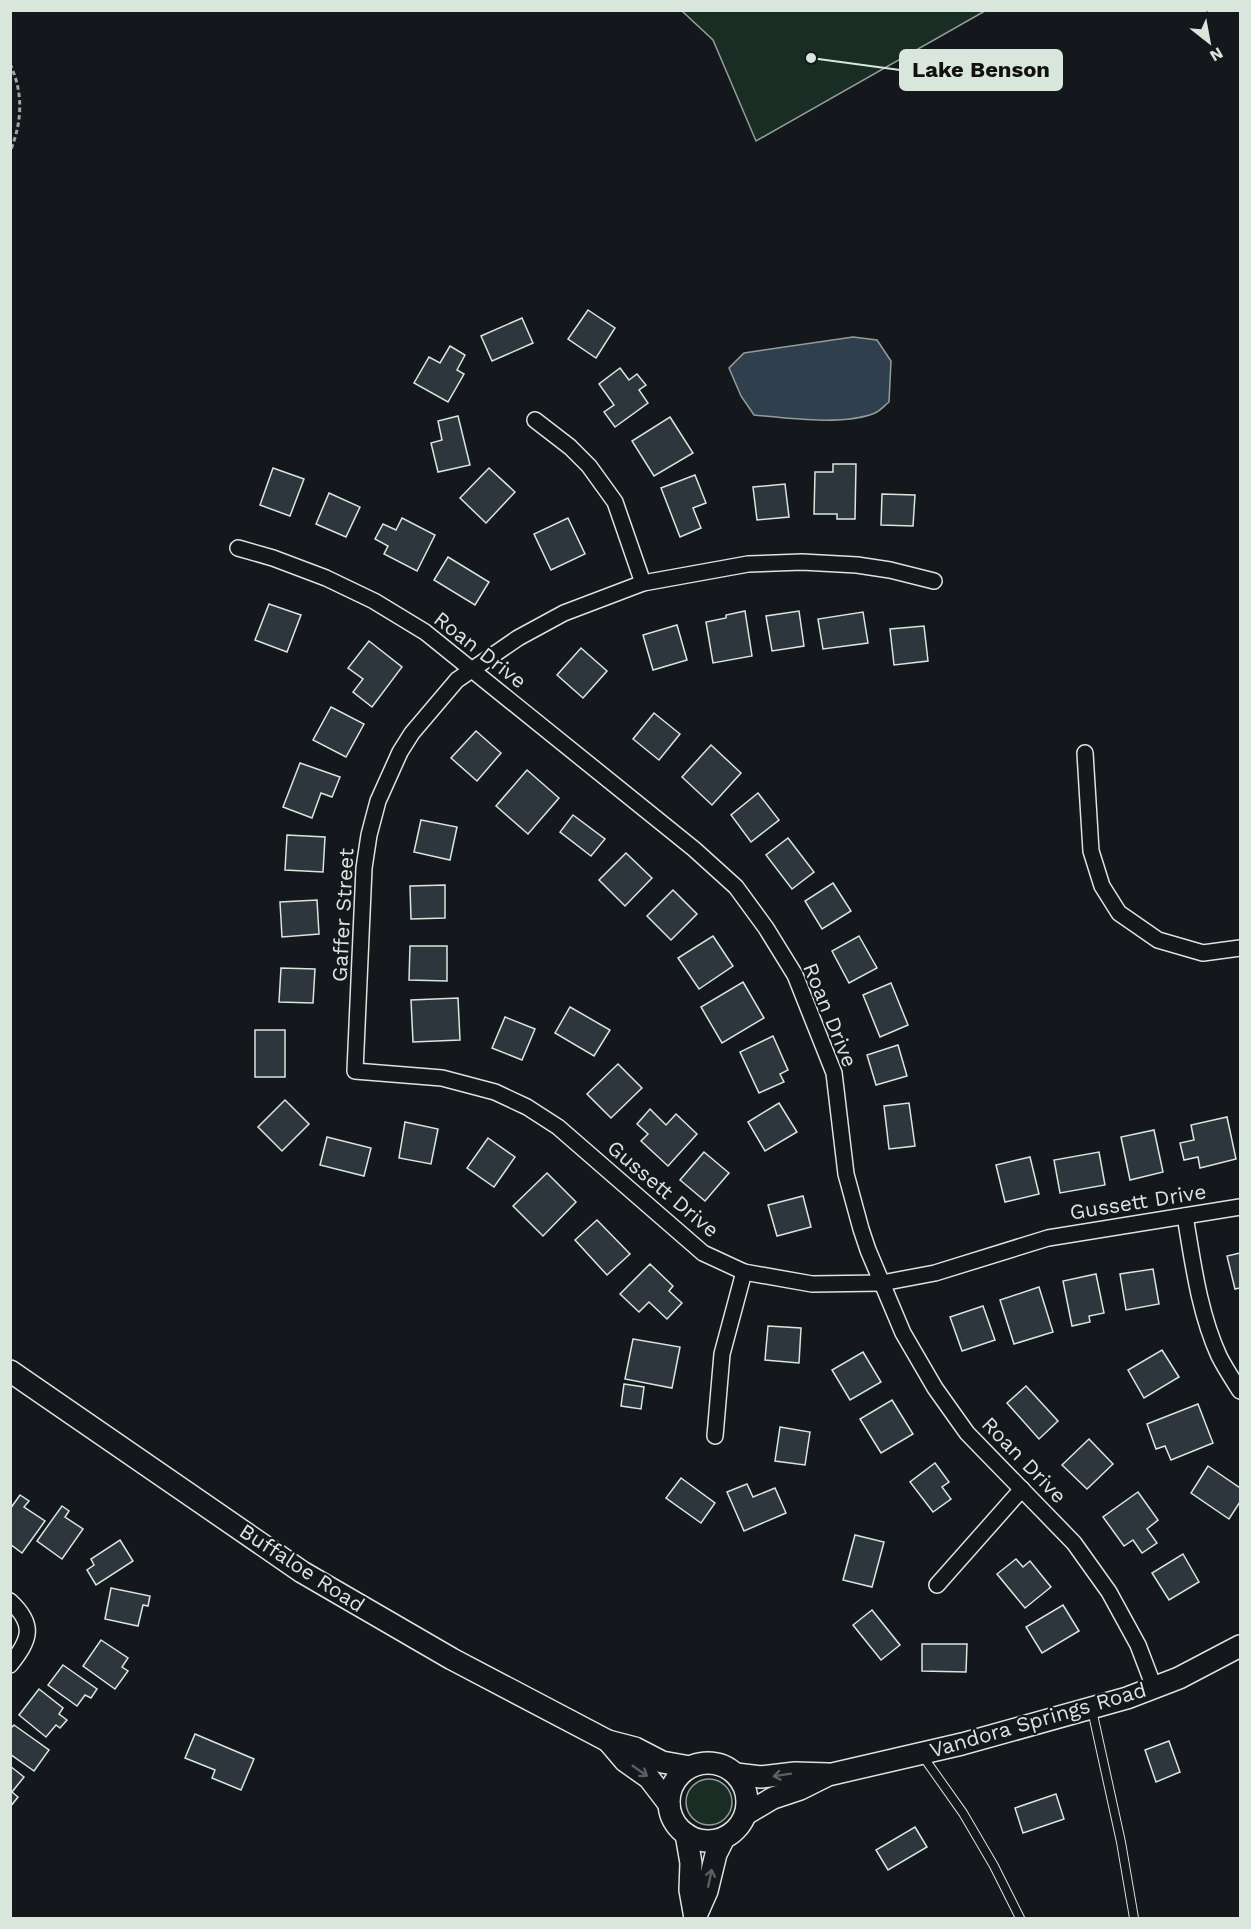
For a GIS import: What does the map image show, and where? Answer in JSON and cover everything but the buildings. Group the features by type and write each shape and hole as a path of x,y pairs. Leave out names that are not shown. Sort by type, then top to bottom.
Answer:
{"street":[{"path":"535,420 577,453 615,502 643,583"},
{"name":"Roan Drive","path":"238,548 273,558 326,578 374,601 425,632 694,849 736,887 766,928 795,975 834,1073 846,1174 868,1250 903,1333 935,1388 967,1433 1074,1543 1109,1592 1138,1645 1154,1688"},
{"name":"Gaffer Street","path":"355,1071 364,868 369,835 378,801 400,752 412,733 457,680 518,638 564,613 643,583 748,564 802,562 857,565 890,570 934,581"},
{"path":"1085,753 1091,852 1102,886 1119,913 1158,940 1169,944 1203,953 1240,948"},
{"name":"Gussett Drive","path":"355,1071 442,1078 495,1092 526,1107 558,1127 703,1253 744,1272 812,1284 882,1283 935,1273 1048,1238 1240,1207"},
{"path":"1185,1216 1206,1323 1220,1357 1240,1391"},
{"path":"715,1436 722,1354 744,1272"},
{"name":"Buffaloe Road","path":"10,1371 302,1572 452,1659 608,1741 635,1748 662,1762 690,1767"},
{"path":"937,1585 1022,1489"},
{"path":"10,1601 19,1608 27,1622 27,1642 10,1665"},
{"name":"Vandora Springs Road","path":"736,1774 761,1777 795,1773 828,1774 921,1754 1092,1708 1154,1688 1206,1665 1240,1646"},
{"name":"Buffaloe Road","path":"608,1741 625,1761 649,1778 669,1804"},
{"path":"695,1918 707,1891 716,1854 724,1838 741,1824 748,1803 747,1792 736,1774 726,1767 714,1763 702,1763 690,1767 674,1782 670,1793 669,1804 677,1826 698,1840 711,1841 724,1838"},
{"name":"Vandora Springs Road","path":"746,1814 774,1798 800,1789 828,1774"},
{"path":"686,1834 691,1863 690,1890 695,1918"}],"lane":[{"path":"1092,1708 1121,1842 1134,1918"},
{"path":"921,1754 963,1812 1020,1918"}],"path":[{"path":"10,64 16,77 21,100 17,136 10,152"}],"green space":[{"path":"682,11 985,11 756,141 713,40"},
{"path":"709,1779 725,1786 732,1802 725,1818 709,1825 693,1818 686,1802 693,1786"}],"water":[{"path":"853,337 877,340 891,361 889,402 877,412 862,417 815,420 754,415 741,396 729,368 744,353"}],"place":[{"name":"Lake Benson","path":"811,58"}]}
